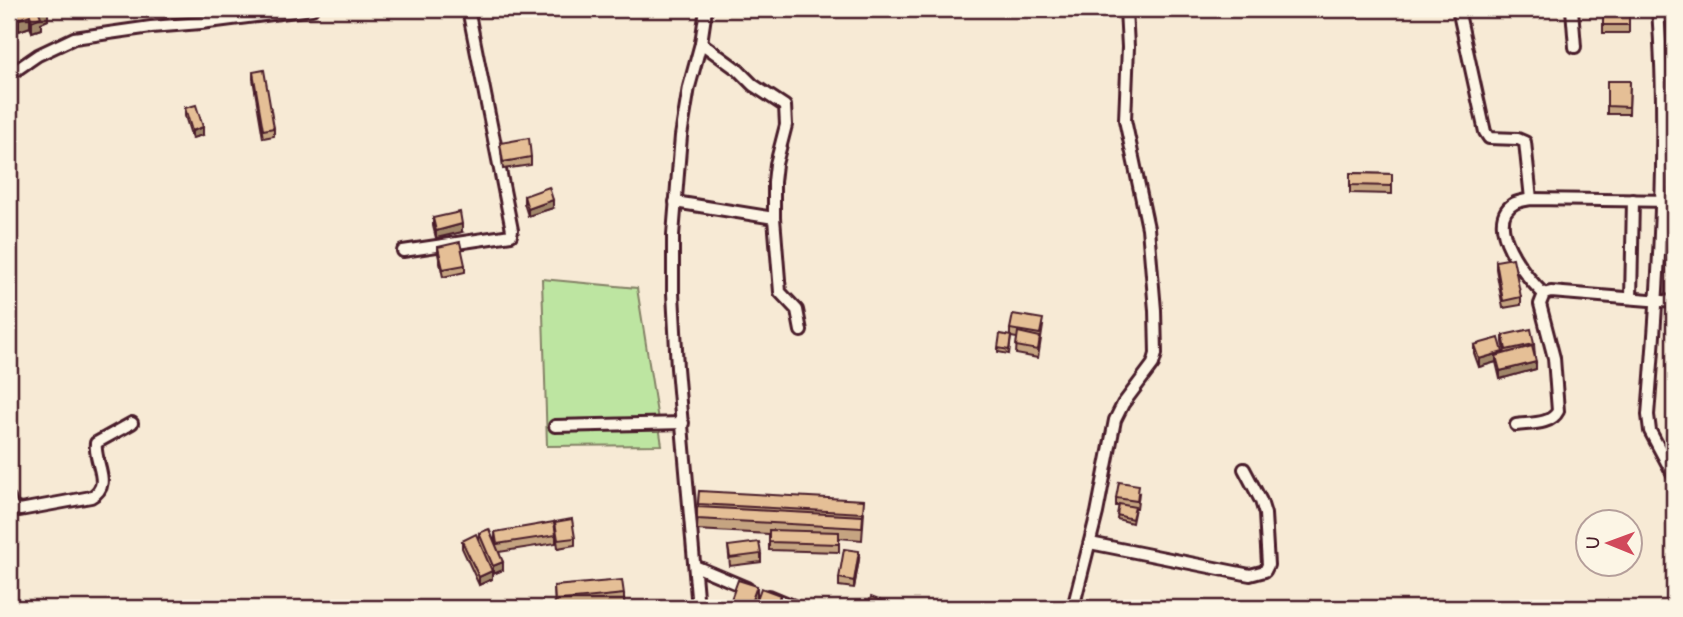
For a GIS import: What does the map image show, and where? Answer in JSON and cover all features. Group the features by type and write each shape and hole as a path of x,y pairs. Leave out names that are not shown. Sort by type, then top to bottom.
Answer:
{"street":[{"path":"9,75 38,55 74,38 257,12 312,9"},
{"path":"402,251 511,235 510,217 468,9"},
{"path":"698,608 673,293 675,202 689,87 701,43 706,9"},
{"path":"1073,608 1090,543 1115,420 1123,404 1153,364 1156,354 1156,310 1148,228 1125,120 1128,35 1126,9"},
{"path":"1458,9 1485,132 1489,138 1518,139 1525,142 1531,199"},
{"path":"1572,9 1575,47"},
{"path":"1658,9 1664,83 1668,201 1648,422 1650,431 1674,476"},
{"path":"701,43 738,70 753,85 785,106 786,125 774,182 774,218 780,292 797,310 801,331"},
{"path":"1668,201 1531,199 1516,202 1508,208 1504,216 1504,233 1514,257 1532,284 1544,294 1674,302"},
{"path":"1631,298 1633,200"},
{"path":"675,202 774,218"},
{"path":"1516,425 1549,421 1558,411 1554,358 1540,304 1544,294"},
{"path":"9,498 12,506 20,510 98,494 103,479 96,443 132,423"},
{"path":"555,426 683,423"},
{"path":"1090,543 1198,566 1250,575 1259,574 1265,571 1268,565 1265,514 1244,469"},
{"path":"695,566 798,608"}],"green space":[{"path":"542,279 637,288 662,445 547,446"}],"building":[{"path":"16,9 48,9 39,12 41,17 32,21 30,15 19,19"},
{"path":"1603,9 1629,9 1629,25 1603,25"},
{"path":"264,70 274,128 263,130 253,72"},
{"path":"1607,81 1630,81 1629,107 1607,106"},
{"path":"196,105 203,127 192,131 185,108"},
{"path":"529,138 531,157 503,162 500,143"},
{"path":"1350,173 1392,174 1392,186 1350,185"},
{"path":"549,187 553,200 528,209 524,196"},
{"path":"460,212 462,224 436,231 433,218"},
{"path":"460,242 465,265 443,269 438,247"},
{"path":"1513,258 1521,297 1503,301 1496,261"},
{"path":"1013,314 1043,319 1040,334 1010,329"},
{"path":"1531,329 1534,344 1506,350 1503,335"},
{"path":"1018,332 1040,337 1038,350 1016,346"},
{"path":"1000,334 1011,336 1009,350 998,348"},
{"path":"1499,338 1503,352 1479,359 1474,345"},
{"path":"1532,346 1536,362 1500,371 1496,356"},
{"path":"1119,482 1139,485 1137,501 1116,498"},
{"path":"699,491 864,500 863,513 698,504"},
{"path":"1119,504 1135,507 1132,519 1117,515"},
{"path":"697,507 863,516 862,528 697,519"},
{"path":"572,519 575,538 558,540 555,522"},
{"path":"554,522 556,535 497,544 495,532"},
{"path":"489,529 503,562 493,566 479,533"},
{"path":"769,530 839,532 839,544 769,542"},
{"path":"476,534 492,571 479,577 462,541"},
{"path":"759,542 761,554 730,558 728,546"},
{"path":"844,549 859,551 854,581 839,578"},
{"path":"622,580 624,594 555,601 554,586"},
{"path":"738,580 757,586 749,608 728,608"},
{"path":"761,588 780,595 775,608 754,608"},
{"path":"871,597 889,604 887,608 867,608"}]}
